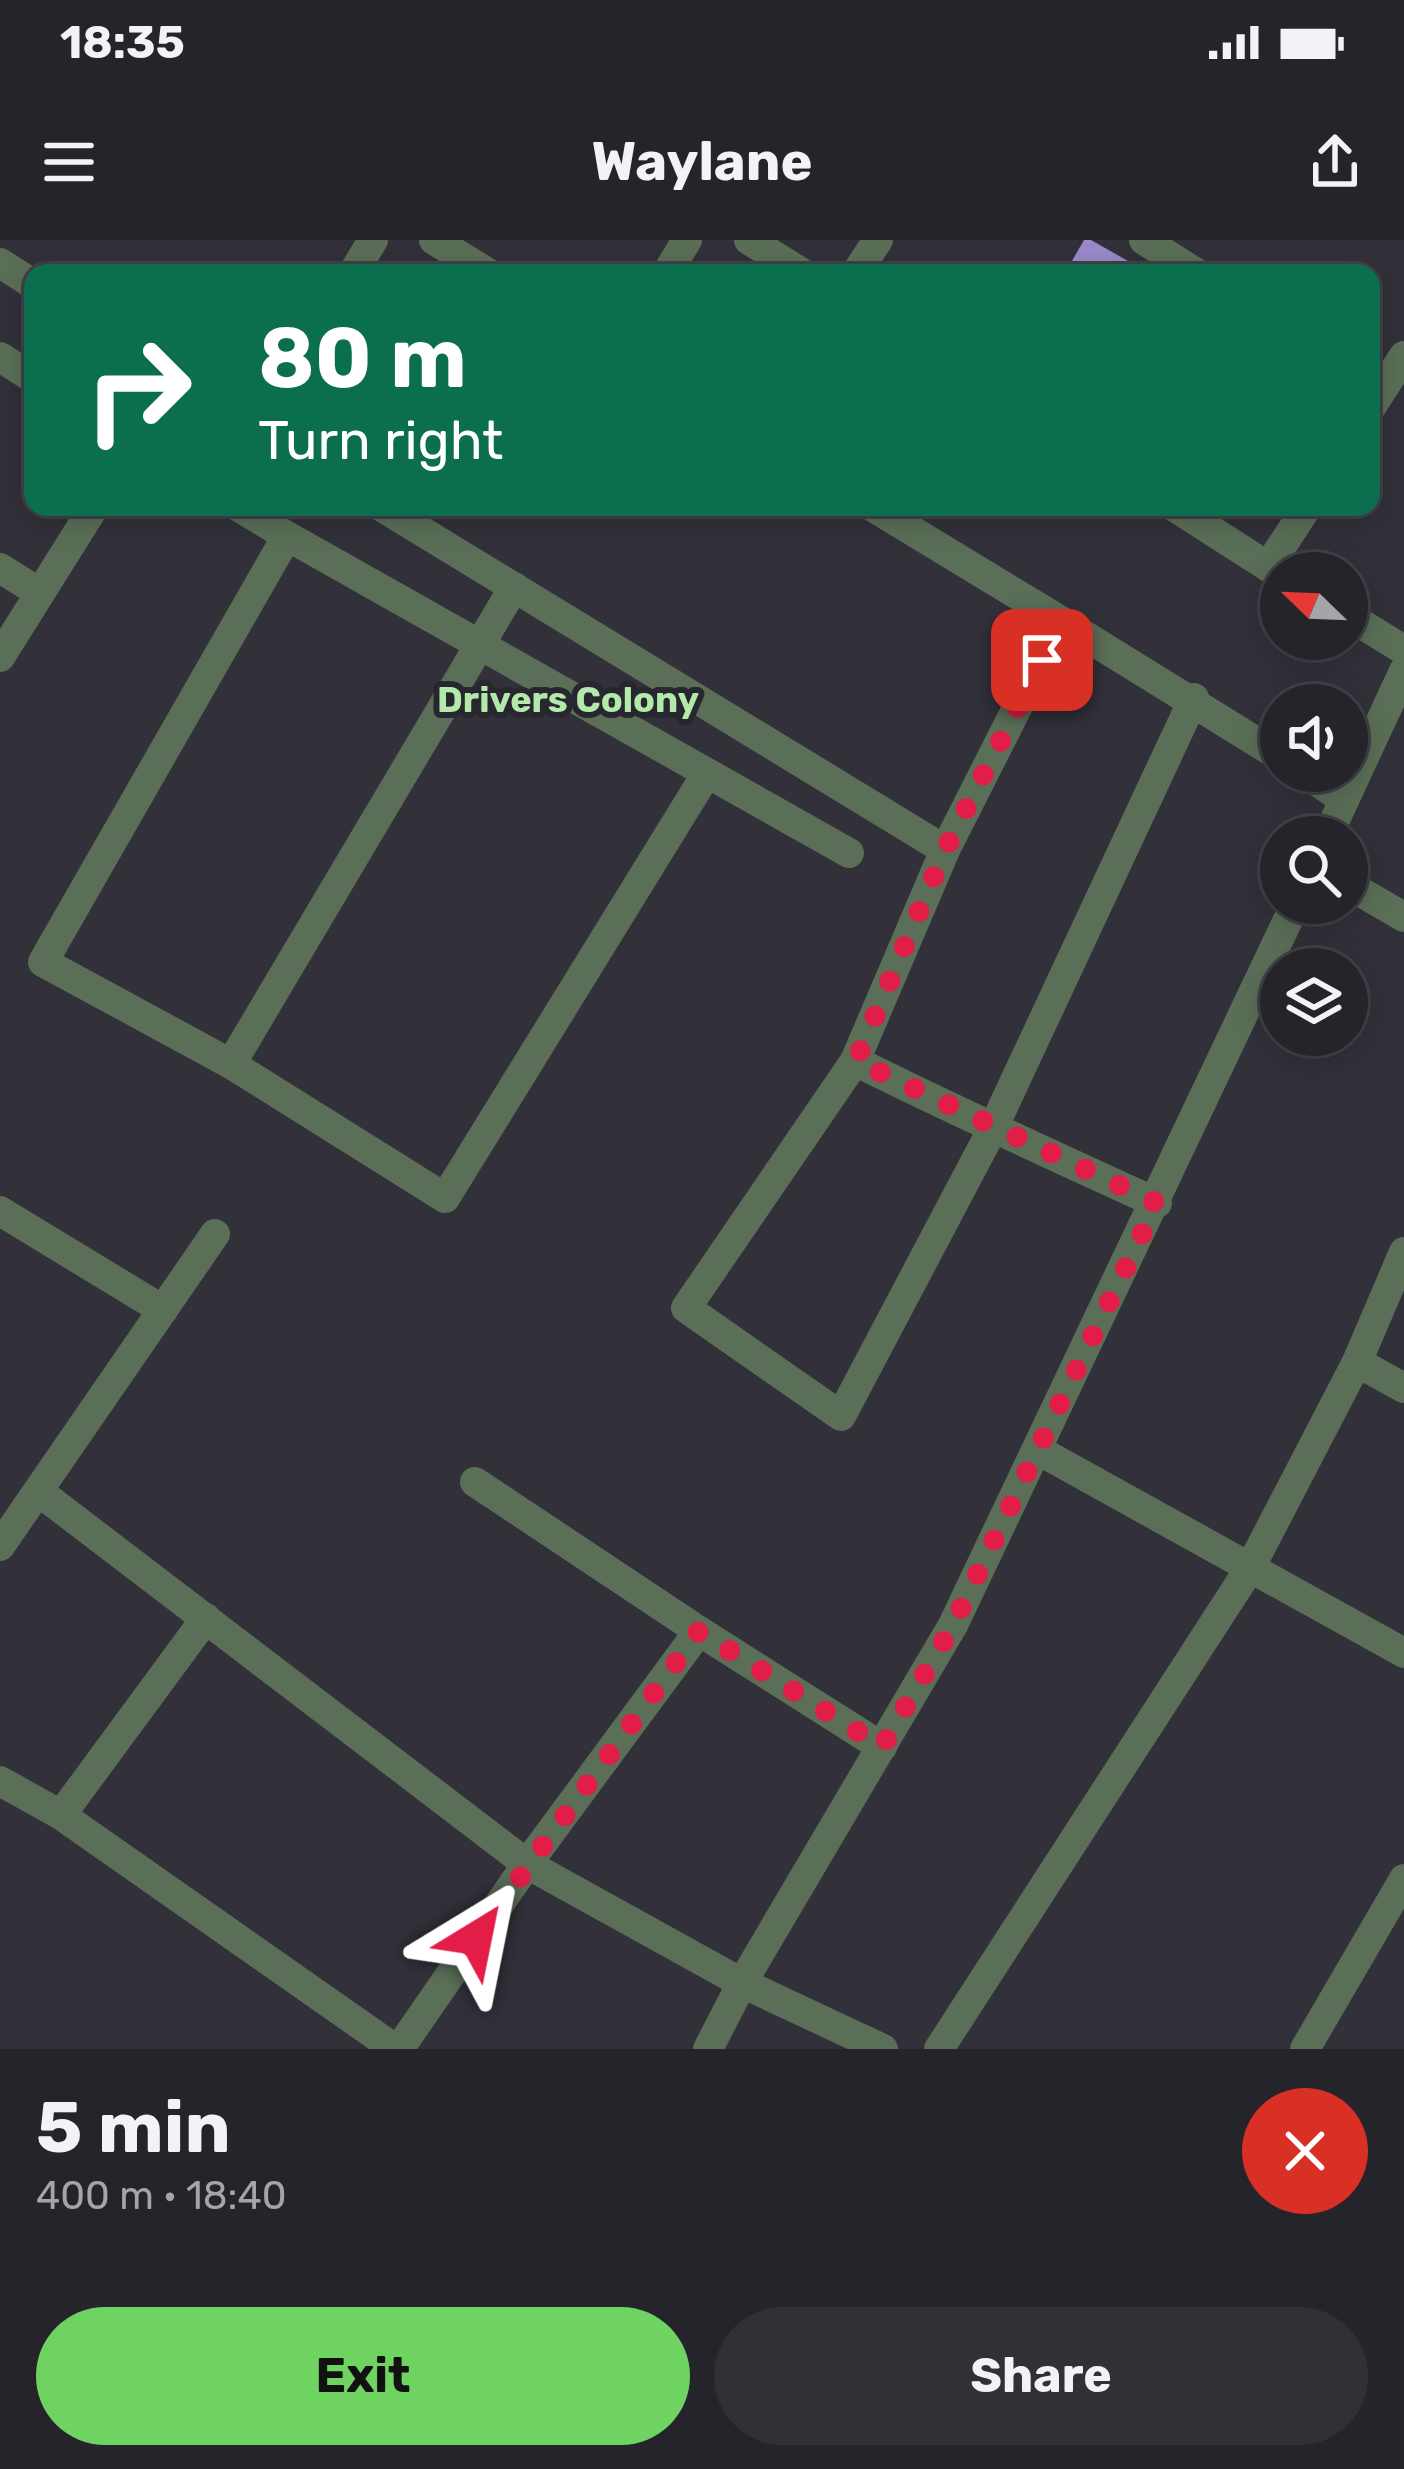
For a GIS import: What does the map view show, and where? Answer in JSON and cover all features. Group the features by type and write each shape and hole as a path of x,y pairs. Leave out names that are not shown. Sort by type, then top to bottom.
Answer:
{"street":[{"path":"434,240 473,264"},
{"path":"748,240 787,264"},
{"path":"1144,240 1182,264"},
{"path":"1380,387 1404,356"},
{"path":"0,657 88,516"},
{"path":"254,516 478,640 568,699 849,853"},
{"path":"397,516 945,850"},
{"path":"888,516 1260,743"},
{"path":"1188,516 1260,561"},
{"path":"1284,552 1302,516"},
{"path":"287,536 43,962 231,1064 445,1198 707,773"},
{"path":"0,568 40,593"},
{"path":"231,1064 478,640 514,587"},
{"path":"1061,621 945,850 856,1061 686,1308 841,1416 993,1128 1193,698"},
{"path":"1368,628 1404,650"},
{"path":"1337,816 1404,670"},
{"path":"1332,792 1344,800"},
{"path":"1368,896 1404,917"},
{"path":"709,2049 742,1983 953,1625 1286,924"},
{"path":"856,1061 1157,1203"},
{"path":"0,1211 163,1310"},
{"path":"0,1546 215,1234"},
{"path":"939,2049 1250,1568 1357,1362 1404,1252"},
{"path":"1357,1362 1404,1388"},
{"path":"1038,1450 1404,1653"},
{"path":"475,1482 882,1747"},
{"path":"38,1491 526,1864 742,1983 883,2049"},
{"path":"62,1815 206,1618"},
{"path":"0,1781 62,1815 397,2049 526,1864 699,1631"},
{"path":"1305,2049 1404,1879"}],"building":[{"path":"1084,240 1091,240 1133,264 1070,264"}],"district":[{"name":"Drivers Colony","path":"568,699"}],"route":[{"path":"476,1938 699,1631 882,1747 953,1625 1157,1203 856,1061 945,850 1042,660"}]}
